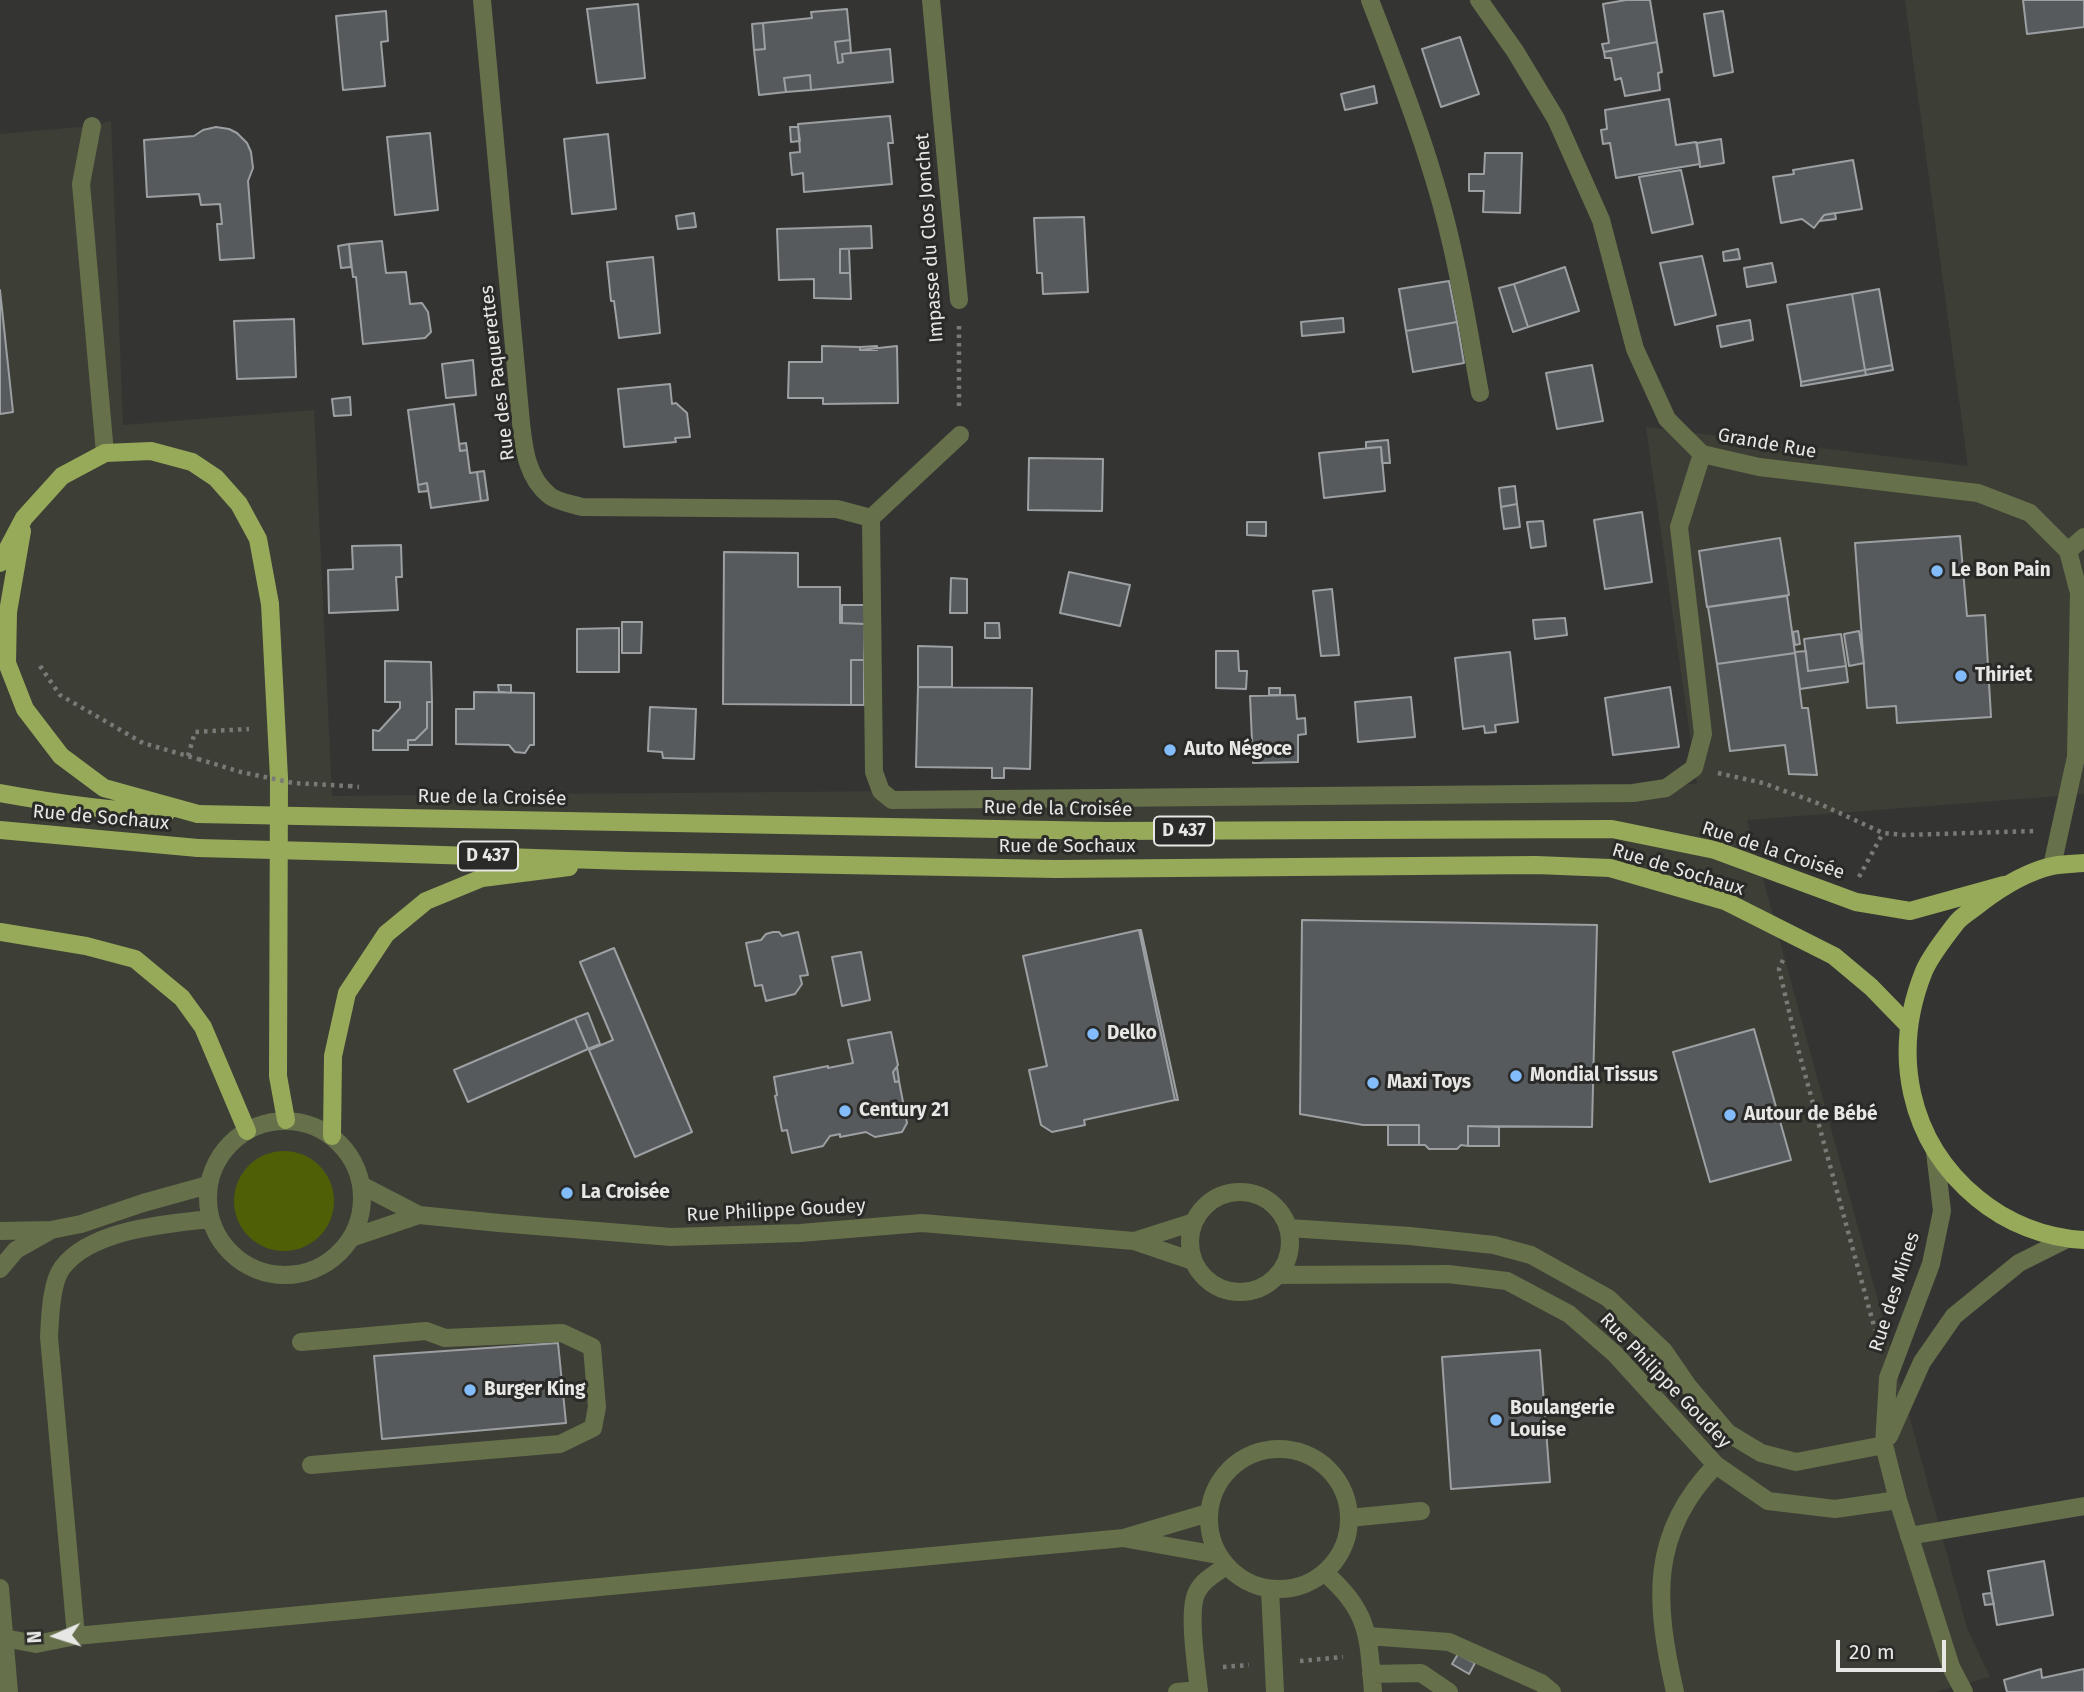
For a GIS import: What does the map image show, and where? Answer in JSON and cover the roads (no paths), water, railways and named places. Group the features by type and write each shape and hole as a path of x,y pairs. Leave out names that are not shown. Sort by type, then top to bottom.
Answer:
{"main road":[{"path":"0,563 24,518 62,476 105,453 151,451 192,462 216,478 239,504 258,539 270,604 277,726 278,1076 286,1120"},
{"path":"24,518 8,612 7,663 25,709 61,755 104,788 198,814"},
{"name":"D 437","path":"0,793 124,811 198,814"},
{"name":"Rue de la Croisée","path":"198,814 1106,831 1612,829 1715,850 1856,902 1910,911 2004,885"},
{"name":"Rue de Sochaux","path":"0,830 198,848 628,860 1055,869 1536,865 1610,868 1725,901 1834,956 1871,987 1908,1025"},
{"path":"332,1136 333,1056 347,993 386,934 426,901 482,878 628,860"},
{"path":"2076,1239 2028,1229 1992,1210 1960,1184 1936,1152 1916,1112 1907,1069 1908,1025 1925,969 1958,921 2004,885 2052,866 2084,863"},
{"path":"0,932 86,946 135,959 182,998 203,1027 247,1130"}],"street":[{"name":"Rue des Paquerettes","path":"482,0 521,423 526,457 535,479 551,497 582,507 837,509 871,518"},
{"name":"Impasse du Clos Jonchet","path":"931,0 960,300"},
{"path":"1370,0 1436,183 1460,278 1480,393"},
{"name":"Grande Rue","path":"1479,0 1515,51 1556,119 1601,220 1635,349 1667,419 1703,454 1759,467 1978,493 2030,513 2068,551"},
{"path":"92,126 81,184 105,453"},
{"path":"960,435 871,518 874,772 881,791 892,800 1633,793 1666,788 1694,768 1703,734 1679,527 1703,454"},
{"path":"2052,866 2076,757 2081,678 2079,593 2068,551 2084,537"},
{"path":"2076,757 2084,774"},
{"path":"286,1120 310,1125 332,1136 350,1158 361,1185 360,1212 351,1238 334,1258 312,1271 287,1276 261,1272 239,1261 221,1242 210,1219 208,1185 215,1163 229,1144 247,1130 286,1120"},
{"name":"Rue des Mines","path":"1936,1152 1942,1211 1931,1264 1888,1378 1884,1445 1898,1500 1951,1667 1964,1692"},
{"path":"0,1231 51,1230 81,1224 142,1203 208,1185"},
{"name":"Rue Philippe Goudey","path":"361,1185 419,1214 671,1237 800,1233 922,1223 1134,1241 1194,1261"},
{"path":"1233,1193 1250,1193 1265,1198 1278,1210 1289,1228 1287,1261 1277,1275 1264,1286 1247,1292 1230,1293 1207,1280 1194,1261 1190,1238 1194,1222 1203,1208 1216,1198 1233,1193"},
{"name":"Rue Philippe Goudey","path":"351,1238 419,1214"},
{"path":"76,1636 49,1337 52,1300 61,1268 83,1250 135,1228 210,1219"},
{"name":"Rue Philippe Goudey","path":"1134,1241 1194,1222"},
{"name":"Rue Philippe Goudey","path":"1289,1228 1494,1245 1531,1255 1608,1298 1664,1351 1688,1386 1728,1433 1761,1453 1796,1462 1884,1445"},
{"path":"0,1269 16,1250 51,1230"},
{"path":"1884,1445 1922,1362 1954,1316 2019,1263 2076,1239"},
{"name":"Rue Philippe Goudey","path":"1277,1275 1448,1274 1507,1281 1569,1314 1615,1354 1716,1465 1768,1502 1835,1510 1898,1500"},
{"path":"301,1342 426,1331 445,1338 562,1333 592,1347 597,1407 593,1428 560,1444 311,1465"},
{"path":"1279,1448 1304,1453 1324,1465 1340,1485 1348,1504 1349,1518 1341,1553 1325,1573 1294,1588 1270,1590 1250,1584 1222,1560 1210,1538 1208,1513 1216,1488 1227,1471 1245,1457 1279,1448"},
{"path":"1675,1692 1659,1598 1662,1565 1673,1524 1695,1487 1716,1465"},
{"path":"1909,1536 2084,1506"},
{"path":"1349,1518 1421,1511"},
{"path":"4,1638 36,1644 76,1636 1124,1538 1208,1513"},
{"path":"1124,1538 1222,1560"},
{"path":"1177,1692 1199,1691 1193,1620 1195,1594 1222,1560"},
{"path":"1325,1573 1344,1590 1359,1611 1368,1636 1372,1683 1421,1673 1449,1692"},
{"path":"0,1588 9,1692"},
{"path":"1270,1590 1276,1692"},
{"path":"1368,1636 1449,1642 1541,1683 1552,1692"}],"place":[{"name":"Le Bon Pain","path":"1937,571"},
{"name":"Thiriet","path":"1961,676"},
{"name":"Auto Négoce","path":"1170,750"},
{"name":"Delko","path":"1093,1034"},
{"name":"Mondial Tissus","path":"1516,1076"},
{"name":"Maxi Toys","path":"1373,1083"},
{"name":"Century 21","path":"845,1111"},
{"name":"Autour de Bébé","path":"1730,1115"},
{"name":"La Croisée","path":"567,1193"},
{"name":"Burger King","path":"470,1390"},
{"name":"Boulangerie Louise","path":"1496,1420"}]}
